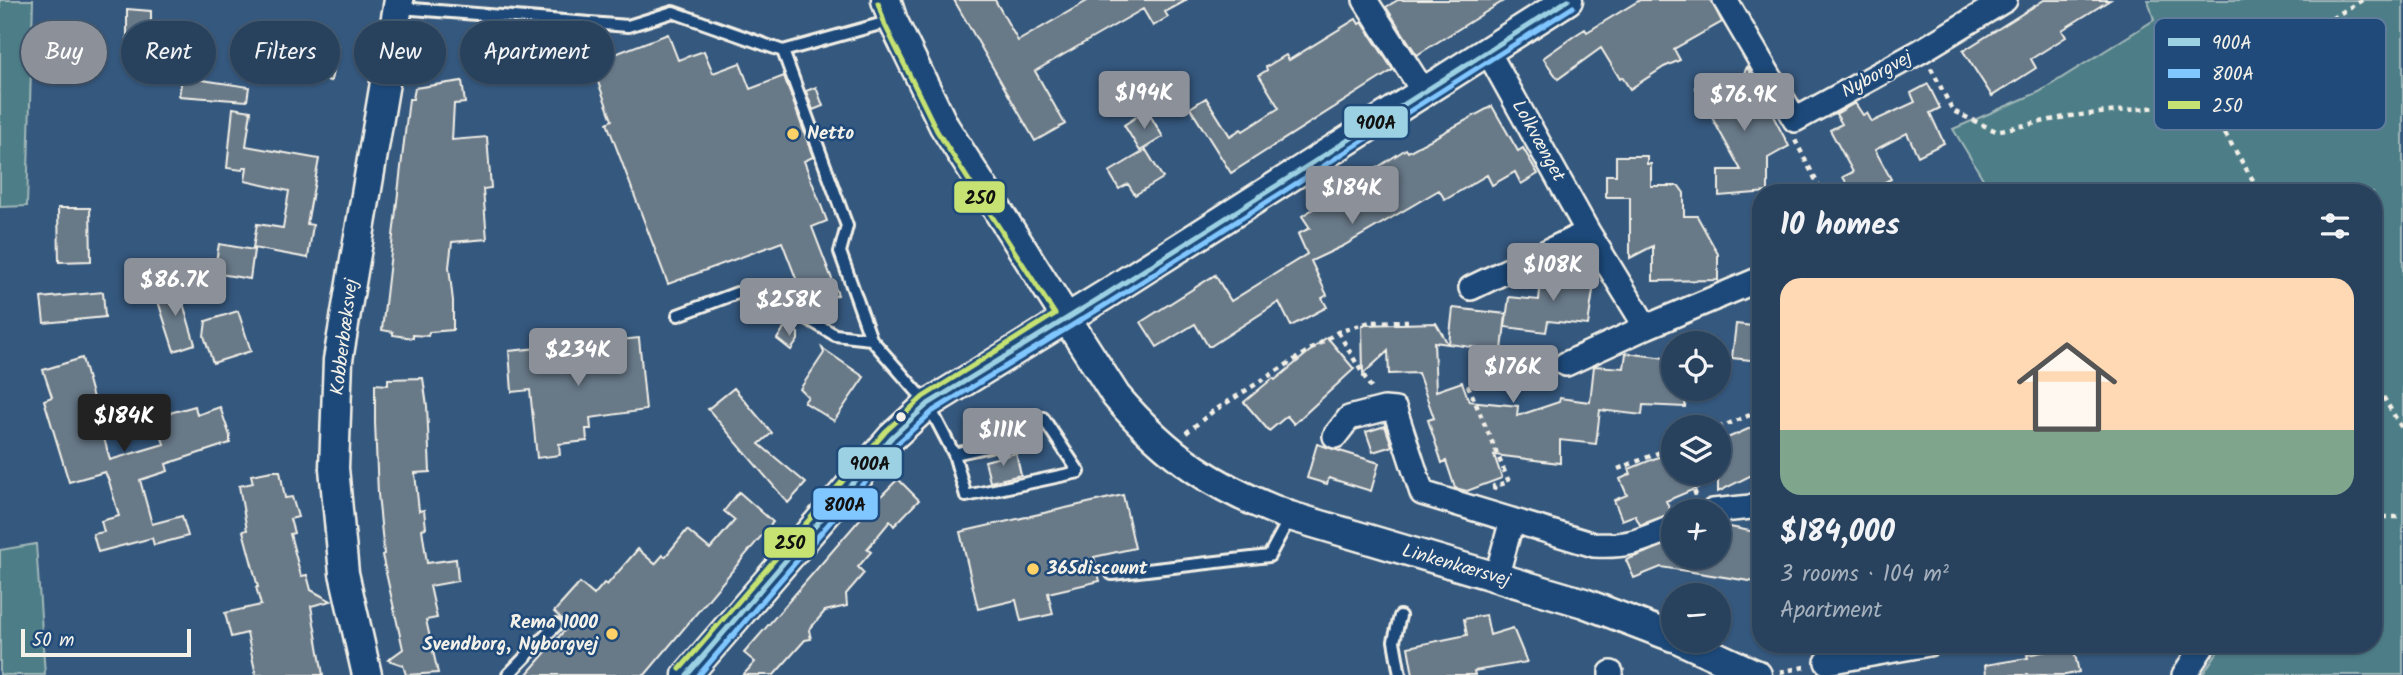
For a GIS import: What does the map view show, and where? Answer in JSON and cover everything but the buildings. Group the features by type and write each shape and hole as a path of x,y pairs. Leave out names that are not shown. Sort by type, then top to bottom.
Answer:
{"street":[{"path":"1365,0 1423,91"},
{"path":"690,674 892,437 928,404 1105,295 1567,0"},
{"path":"1725,0 1795,120"},
{"name":"Nyborgvej","path":"1795,120 1921,51 2005,0"},
{"name":"Kobberbæksvej","path":"368,675 344,573 334,468 338,360 398,4"},
{"name":"Linkenkærsvej","path":"889,10 944,126 1116,396 1139,424 1166,449 1204,477 1246,499 1290,516 1584,603 1661,632"},
{"name":"Lolkvænget","path":"1488,50 1588,232 1646,327"},
{"path":"1471,288 1588,232"},
{"path":"1566,365 1646,327 1752,282"},
{"path":"1335,436 1349,418 1384,409 1395,410 1422,493 1594,545 1618,546 1661,532"},
{"path":"1731,506 1752,507"},
{"path":"1496,578 1506,519"},
{"path":"1714,653 1767,674"},
{"path":"1827,662 1878,653"},
{"path":"2184,675 2198,653"}],"lane":[{"path":"398,4 628,26 673,12 783,51 889,10"},
{"path":"783,51 847,226 840,252 871,339 928,404 954,454 966,496 1079,472 1043,418 990,446 954,454"},
{"path":"678,315 737,293 758,292 835,335 871,339"},
{"path":"1112,574 1269,555 1290,516"},
{"path":"1400,616 1394,641 1400,675"},
{"path":"508,675 556,625"}],"path":[{"path":"2333,18 2362,0"},
{"path":"1921,51 1953,111 1996,131 2070,116 2154,107"},
{"path":"1795,120 1791,134 1818,184"},
{"path":"2223,130 2255,184"},
{"path":"1166,449 1212,412 1338,332 1370,322 1408,321"},
{"path":"1338,332 1384,409"},
{"path":"1468,385 1509,482 1494,486 1506,519"},
{"path":"2382,395 2403,430"},
{"path":"1731,423 1752,414"},
{"path":"1618,469 1661,452"},
{"path":"2382,517 2403,517"},
{"path":"1767,674 1827,662"}],"green space":[{"path":"0,0 33,0 32,21 21,21 21,84 31,84 27,206 0,207"},
{"path":"2148,0 2403,0 2403,675 2202,675 2217,653 2382,653 2382,184 1986,184 1953,129 2039,92 2154,20"},
{"path":"36,544 45,675 0,675 0,550"}],"transit line":[{"name":"900A","path":"687,675 892,437 928,404 1105,295 1568,0"},
{"name":"250","path":"680,669 886,431 923,397 1055,314 937,131 885,25 878,3"},
{"name":"800A","path":"699,675 898,443 933,411 1110,302 1573,7"}],"place":[{"name":"Netto","path":"793,134"},
{"name":"365discount","path":"1033,569"},
{"name":"Rema 1000 Svendborg, Nyborgvej","path":"612,634"}]}
